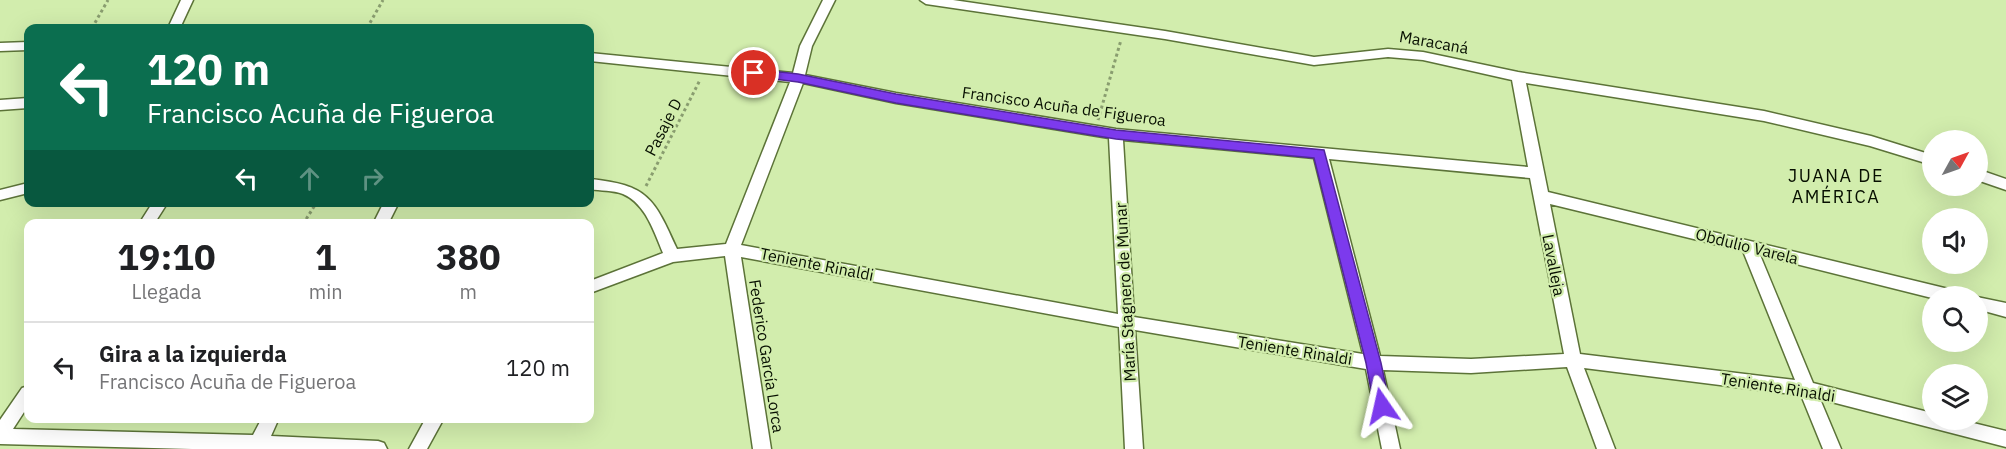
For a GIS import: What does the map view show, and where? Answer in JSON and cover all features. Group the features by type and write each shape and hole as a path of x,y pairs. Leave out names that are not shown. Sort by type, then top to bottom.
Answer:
{"street":[{"path":"176,24 187,0"},
{"name":"Federico García Lorca","path":"762,449 732,249 798,78 806,45 829,0"},
{"name":"Maracaná","path":"926,0 1124,29 1314,61 1388,53 1423,56 1518,77 1764,116 1872,141 1922,157"},
{"path":"0,47 24,46"},
{"name":"Francisco Acuña de Figueroa","path":"594,57 798,78 896,98 1116,134 1536,173"},
{"name":"Lavalleja","path":"1518,77 1573,360 1606,449"},
{"path":"0,105 24,103"},
{"name":"María Stagnero de Munar","path":"1116,134 1134,449"},
{"path":"1320,153 1373,363 1390,449"},
{"path":"1988,178 2006,185"},
{"path":"594,185 626,190 641,198 652,213 672,256"},
{"path":"0,195 24,189"},
{"name":"Obdulio Varela","path":"1540,196 1922,289"},
{"path":"1748,246 1832,449"},
{"name":"Teniente Rinaldi","path":"594,285 672,256 732,249 1127,322 1373,363 1471,366 1573,360 1805,388 2006,439"},
{"path":"1988,306 2006,310"},
{"path":"0,435 24,399"},
{"path":"257,446 268,423"},
{"path":"418,449 433,423"},
{"path":"0,435 378,449"}],"path":[{"path":"94,24 108,0"},
{"path":"369,24 383,0"},
{"path":"1095,130 1124,29"},
{"name":"Pasaje D","path":"641,198 706,68"}],"district":[{"name":"JUANA DE AMÉRICA","path":"1836,186"}],"route":[{"path":"754,73 798,78 896,98 1116,134 1320,153 1382,406"}]}
